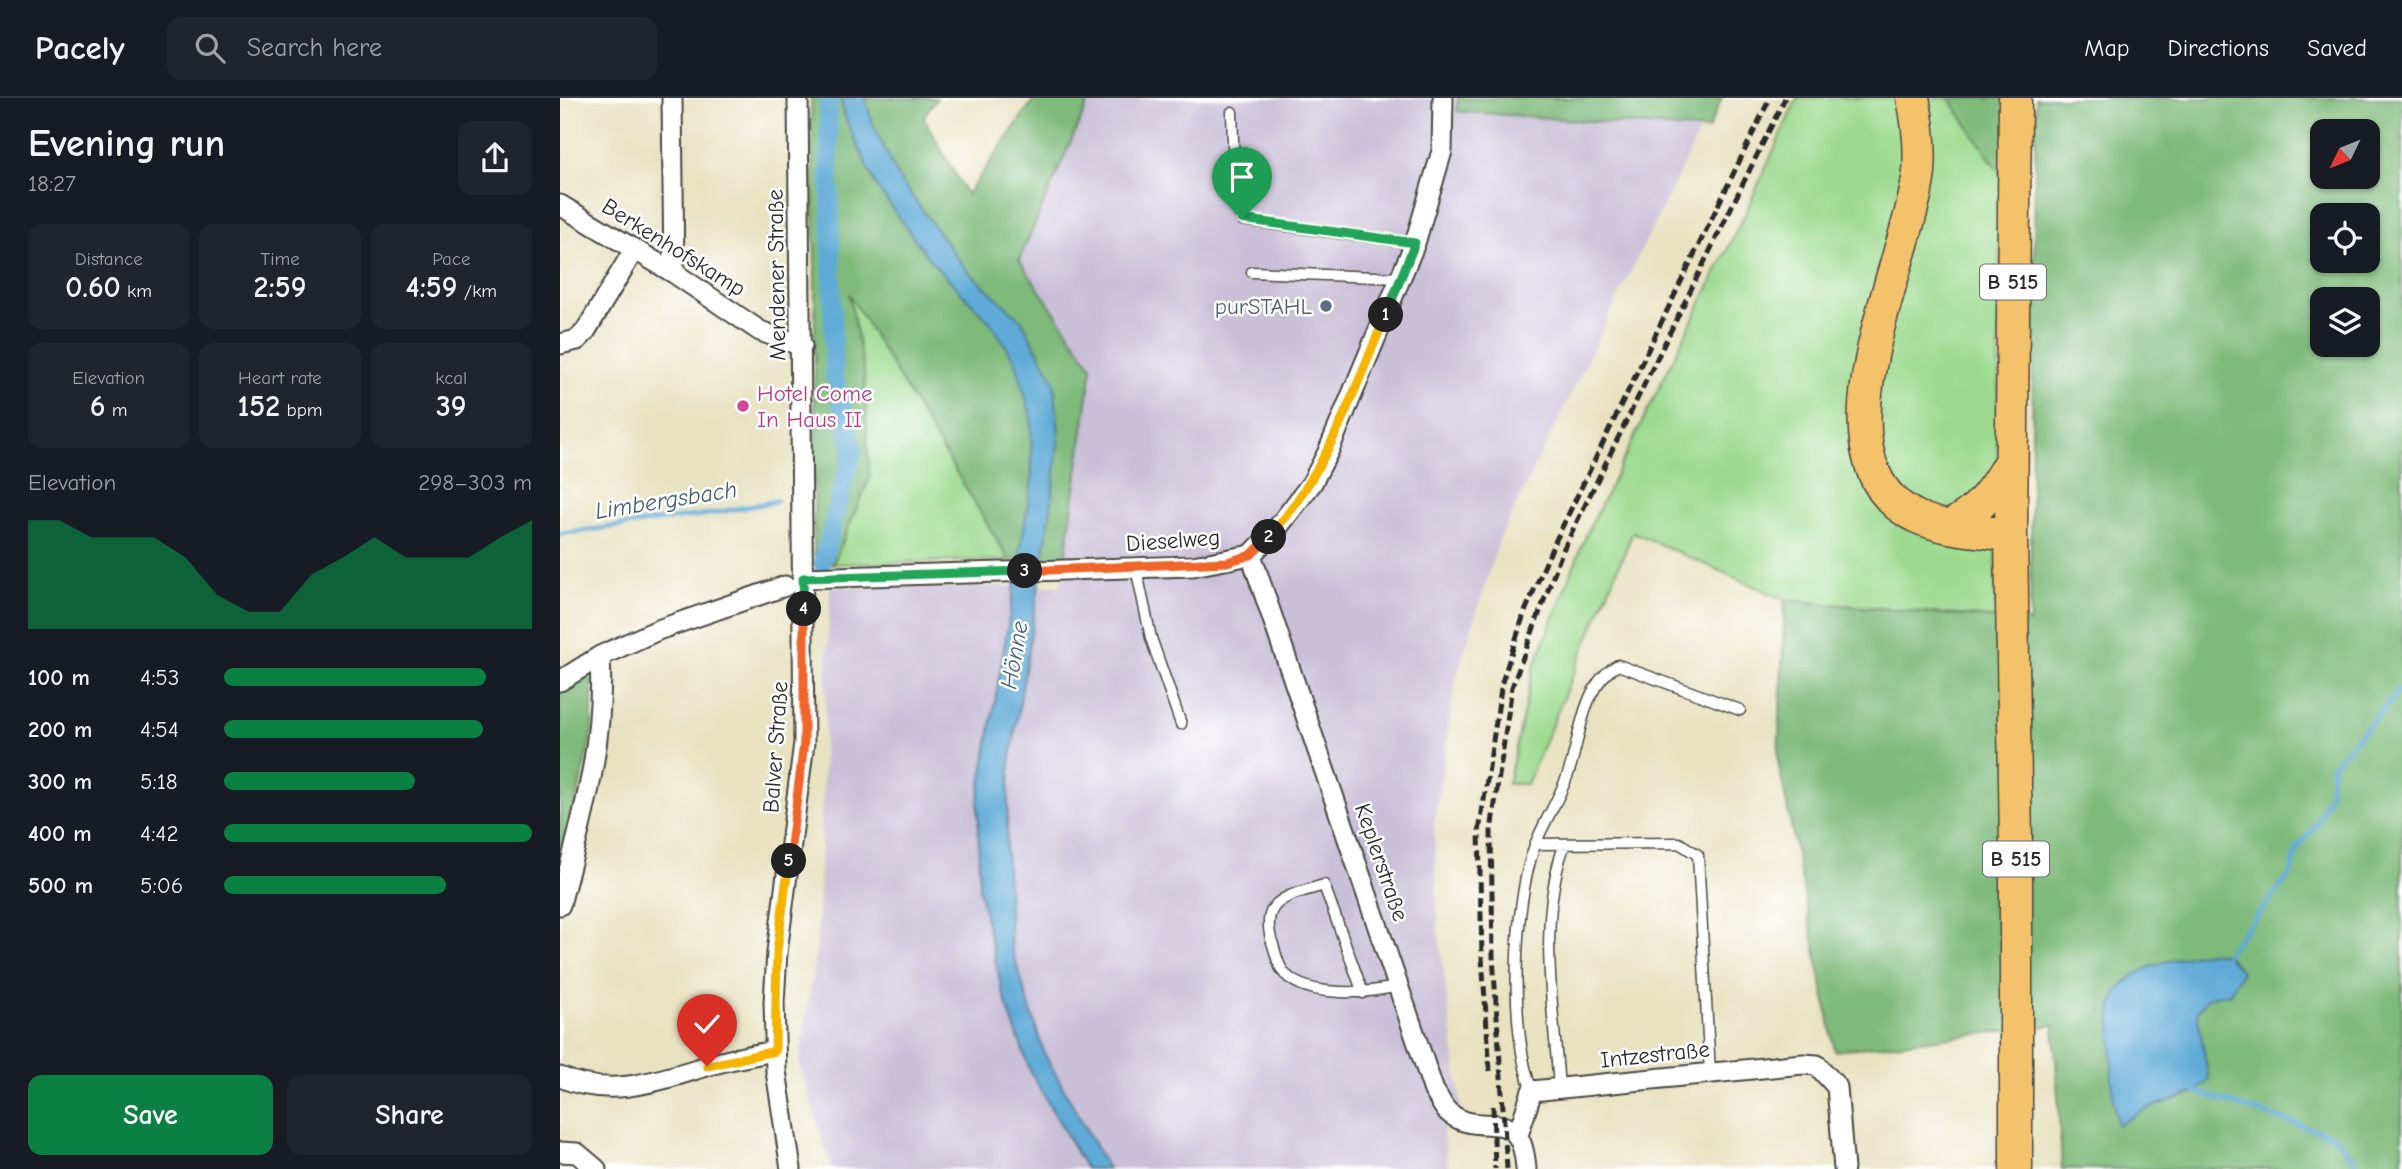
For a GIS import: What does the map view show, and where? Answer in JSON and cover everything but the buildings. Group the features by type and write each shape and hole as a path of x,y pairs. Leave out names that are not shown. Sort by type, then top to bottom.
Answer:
{"main road":[{"path":"1913,98 1918,123 1919,172 1895,278 1874,349 1863,411 1863,435 1868,457 1886,493 1915,516 1948,527 2011,535"},
{"name":"B 515","path":"2015,101 2011,535 2016,845 2016,1169"},
{"path":"1948,527 1968,517 1984,503 2011,459"}],"street":[{"path":"672,98 674,273"},
{"name":"Mendener Straße","path":"798,98 803,578"},
{"name":"Dieselweg","path":"803,578 1193,566 1251,555 1312,483 1328,452 1415,243 1442,151 1443,98"},
{"name":"Berkenhofskamp","path":"560,205 674,273 760,331 780,340 802,345"},
{"path":"560,344 577,340 585,332 634,250"},
{"name":"Keplerstraße","path":"1251,555 1434,1091 1447,1111 1465,1120 1505,1127 1518,1135"},
{"name":"Balver Straße","path":"791,1169 780,1107 775,1051 777,951 804,743 803,578"},
{"path":"560,681 600,656 658,630 785,586"},
{"path":"560,905 596,763 601,687 600,656"},
{"path":"560,1077 572,1082 618,1089 642,1086 719,1062 775,1051"},
{"name":"Intzestraße","path":"1532,1091 1803,1064 1817,1065 1837,1087 1844,1169"},
{"path":"1526,1169 1524,1143 1518,1135 1532,1091"},
{"path":"560,1152 577,1153 596,1169"}],"lane":[{"path":"1232,112 1235,198 1242,219 1415,243"},
{"path":"1252,272 1401,278"},
{"path":"1136,568 1151,638 1181,724"},
{"path":"1532,1091 1524,1070 1517,973 1521,889 1535,844 1570,770 1586,709 1603,673 1618,665 1740,709"},
{"path":"1535,844 1679,844 1698,855 1710,1073"},
{"path":"1559,1088 1549,929 1558,863 1564,846"},
{"path":"1363,993 1324,885 1284,897 1273,906 1267,927 1285,974 1295,981 1318,988 1363,993 1399,986"}],"shaded area":[{"path":"1090,98 1716,98 1499,540 1456,678 1434,824 1438,928 1462,1114 1442,1122 1448,1169 832,1169 799,1064 817,944 830,587 1061,586 1092,367 1019,260"}],"green space":[{"path":"811,98 937,98 923,117 967,195 1035,98 1090,98 1019,260 1092,367 1065,559 1009,560 849,294 864,371 869,479 833,564 814,555 815,266"},
{"path":"1458,98 1603,98 1654,101 1655,98 1722,98 1708,130 1457,111"},
{"path":"1797,98 1949,98 2001,175 1995,618 1785,600 1633,532 1527,784 1508,784 1533,670 1587,533 1746,212"},
{"path":"1949,98 2015,98 2001,175"},
{"path":"2036,98 2402,98 2402,1169 2062,1169 2054,1025 1835,1051 1778,760 1785,600 2030,622"},
{"path":"848,292 1009,560 833,564 869,479 864,371"},
{"path":"592,673 592,732 560,874 560,680"}],"water":[{"name":"Hönne","path":"840,98 865,98 872,122 898,177 966,269 1022,321 1054,381 1059,435 1050,516 1010,763 1006,850 1011,947 1044,1053 1108,1169 1086,1169 1030,1071 1003,994 979,889 978,802 1032,481 1031,416 1016,362 991,323 929,259 875,184 846,120"},
{"path":"2208,952 2226,954 2242,972 2230,993 2208,998 2197,1012 2209,1080 2196,1092 2149,1108 2118,1125 2112,1075 2111,1012 2115,997 2134,975 2148,968"}],"waterway":[{"path":"822,564 853,450 834,375 828,98"},
{"name":"Limbergsbach","path":"560,534 709,514 777,501"},
{"path":"2226,954 2290,875 2297,849 2317,824 2329,795 2333,765 2402,688"},
{"path":"2196,1092 2334,1136 2361,1169"}],"railway":[{"path":"1490,1071 1482,957 1479,832 1502,682 1524,614 1552,548 1770,98"},
{"path":"1507,1169 1493,956 1491,831 1512,687 1562,552 1785,98"},
{"path":"1493,1106 1495,1169"}],"place":[{"name":"purSTAHL","path":"1326,306"},
{"name":"Hotel Come In Haus II","path":"743,406"}],"route":[{"path":"707,1066 742,1056 775,1051 777,951 804,743 803,578 1193,566 1227,562 1251,555 1265,542 1312,483 1328,452 1415,243 1242,219"}]}
